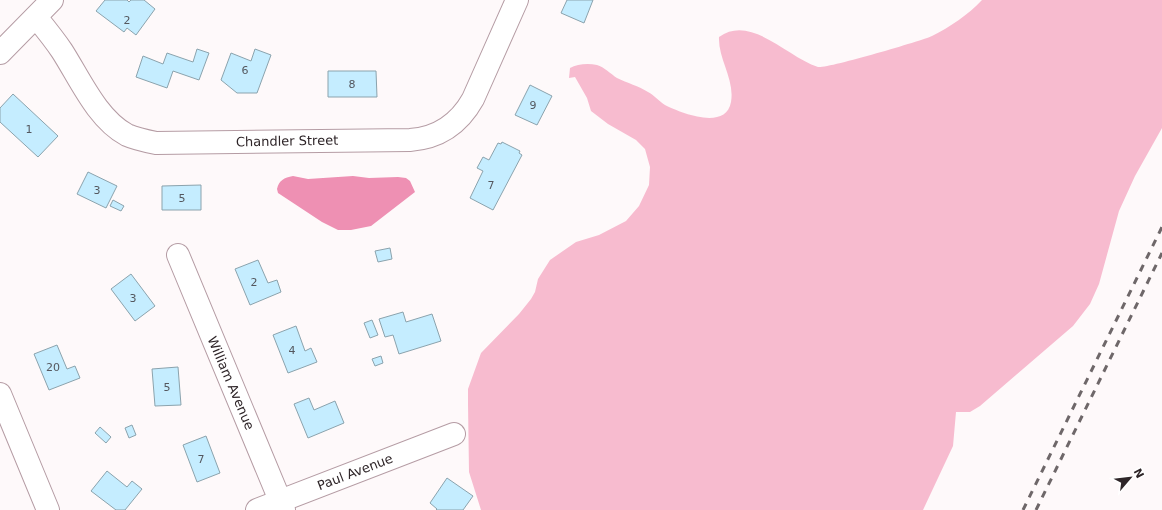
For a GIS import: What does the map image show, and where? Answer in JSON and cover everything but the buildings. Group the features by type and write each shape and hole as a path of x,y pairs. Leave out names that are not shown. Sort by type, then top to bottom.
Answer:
{"street":[{"path":"0,53 52,0"},
{"name":"Chandler Street","path":"36,17 61,49 108,120 121,131 138,139 156,142 410,140 422,139 443,132 464,114 473,99 517,0"},
{"name":"William Avenue","path":"178,255 282,505"},
{"path":"0,394 48,510"},
{"name":"Paul Avenue","path":"257,510 282,505 454,434"}],"shaded area":[{"path":"982,0 1162,0 1162,128 1135,176 1119,211 1099,284 1090,304 1073,326 980,406 970,412 956,412 953,446 923,510 481,510 469,472 468,389 481,353 519,314 531,299 535,292 538,279 550,260 576,242 599,235 626,221 639,206 649,185 650,167 645,149 636,140 608,124 591,111 587,98 575,77 569,78 570,68 583,64 600,66 617,78 644,90 665,105 681,112 712,118 721,116 727,111 731,102 731,85 719,45 719,37 731,31 744,31 756,34 806,62 818,67 838,64 932,36 971,11"},
{"path":"293,176 308,179 353,176 369,178 406,178 410,181 415,192 371,226 351,230 338,230 322,222 278,193 277,189 281,181"}],"railway":[{"path":"1023,510 1162,227"},
{"path":"1036,510 1162,253"}]}
